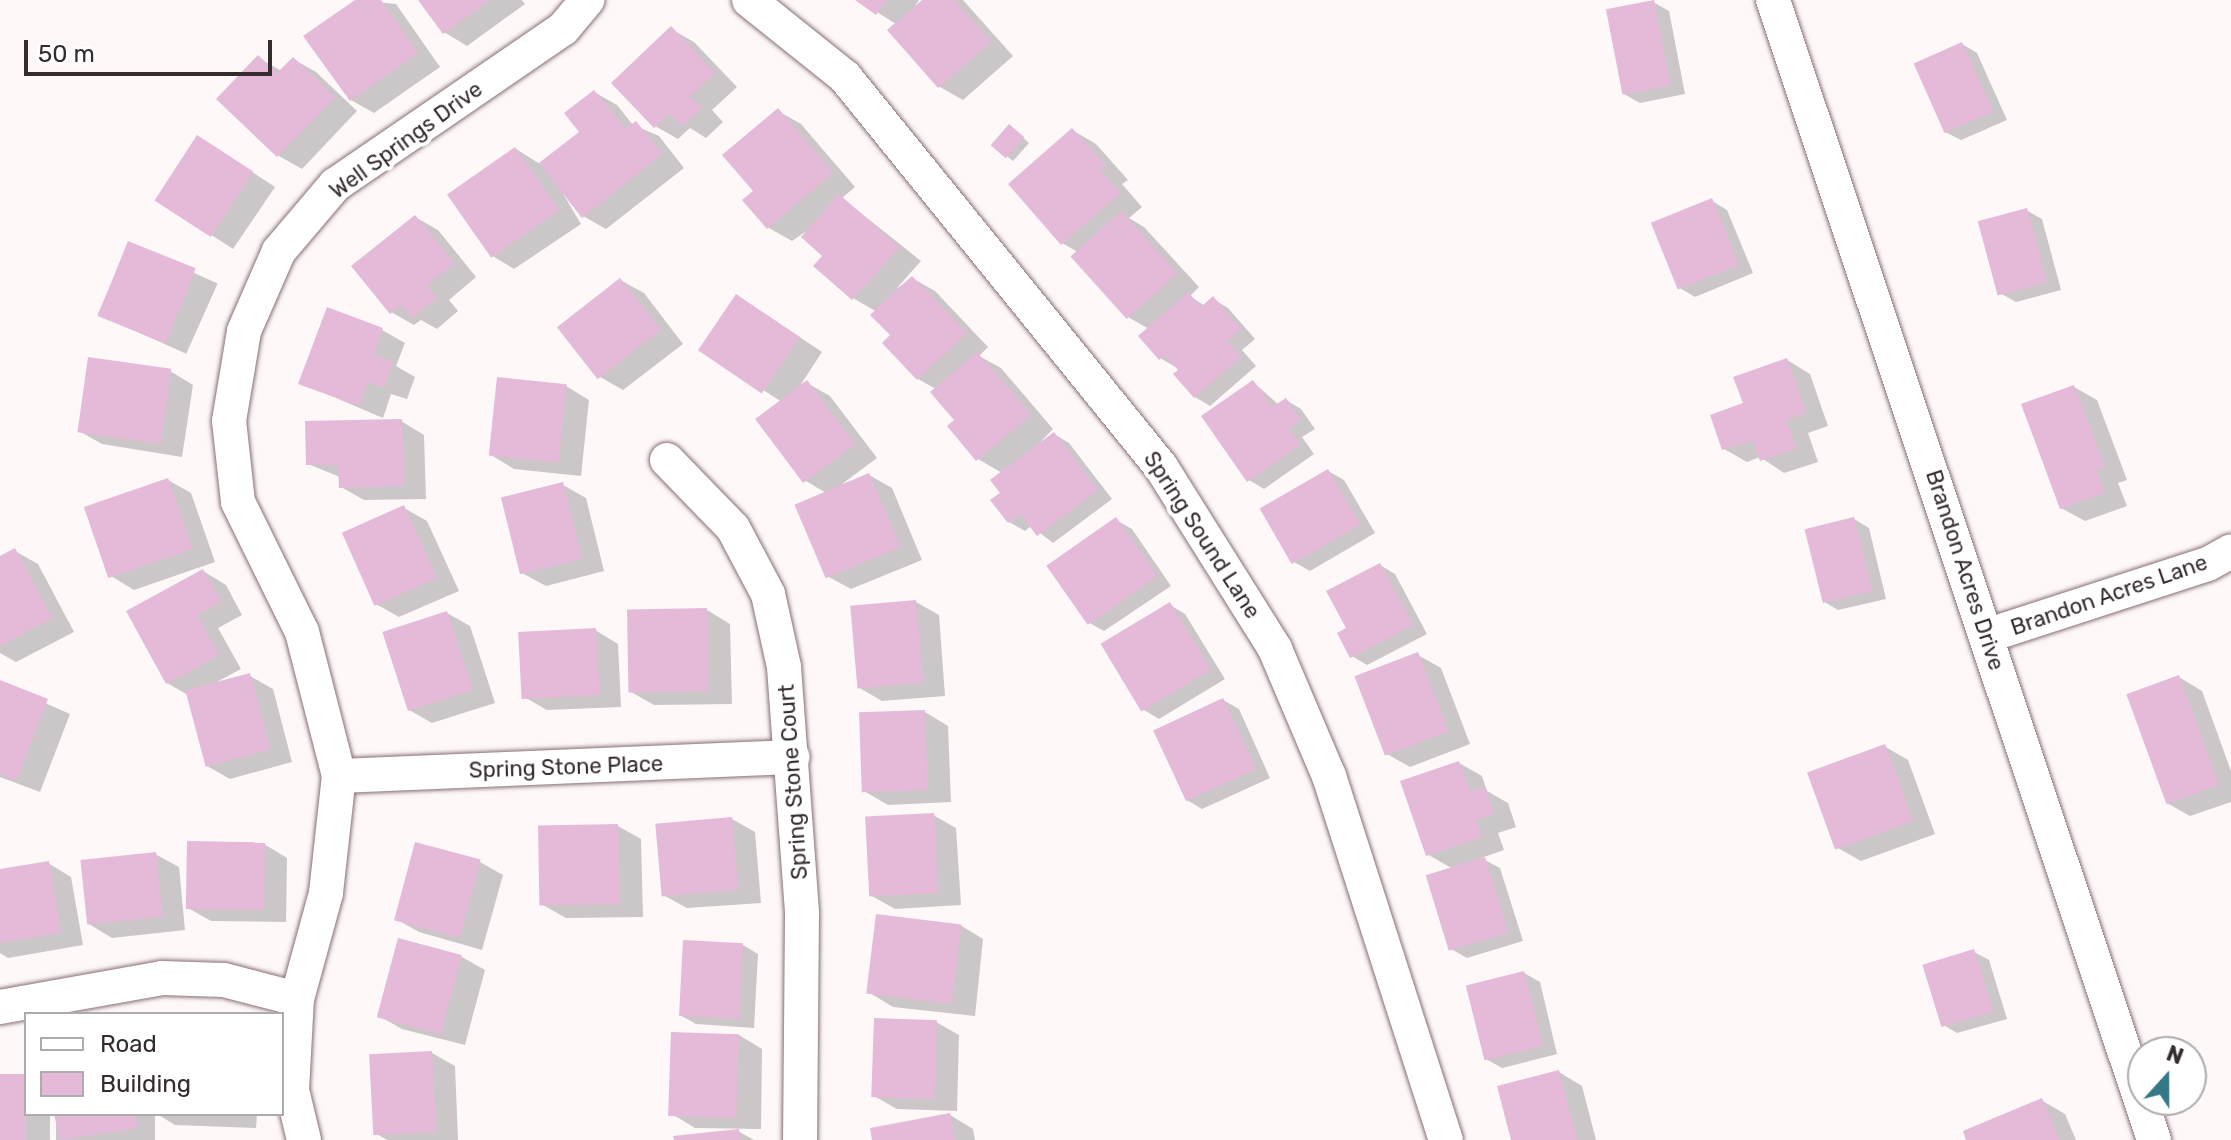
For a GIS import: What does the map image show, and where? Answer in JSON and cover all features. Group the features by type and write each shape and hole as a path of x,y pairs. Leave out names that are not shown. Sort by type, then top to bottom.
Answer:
{"street":[{"name":"Well Springs Drive","path":"304,1140 292,1090 297,999 326,893 339,776 302,632 238,502 229,421 244,331 279,251 335,185 563,29 587,0"},
{"name":"Spring Sound Lane","path":"749,0 845,77 1152,455 1275,649 1329,776 1446,1140"},
{"name":"Brandon Acres Drive","path":"1773,0 2154,1140"},
{"name":"Spring Stone Court","path":"667,460 733,528 768,594 784,667 793,757 802,915 800,1140"},
{"name":"Brandon Acres Lane","path":"1986,636 2208,564 2231,551"},
{"name":"Spring Stone Place","path":"339,776 793,757"},
{"path":"0,1007 162,978 224,980 297,999"}],"building":[{"path":"355,0 381,0 418,53 350,101 303,36"},
{"path":"418,0 490,0 443,34"},
{"path":"855,0 887,0 876,15"},
{"path":"922,0 954,0 991,42 938,88 887,30"},
{"path":"1654,0 1671,85 1623,95 1606,9"},
{"path":"671,26 715,73 690,96 702,108 682,126 669,113 654,128 611,83"},
{"path":"1962,42 1993,111 1944,133 1914,64"},
{"path":"258,55 277,73 293,57 335,97 277,157 216,99"},
{"path":"594,90 625,129 636,121 662,154 582,218 539,163 579,132 564,113"},
{"path":"778,108 833,173 767,229 742,200 753,191 722,155"},
{"path":"1009,124 1024,137 1006,158 991,145"},
{"path":"1072,128 1106,166 1100,170 1120,193 1061,245 1008,184"},
{"path":"197,135 253,171 211,237 155,200"},
{"path":"515,147 559,210 491,258 447,195"},
{"path":"839,194 899,247 852,300 813,266 822,256 801,237"},
{"path":"1712,198 1739,265 1678,289 1651,223"},
{"path":"2027,208 2047,282 1998,296 1978,221"},
{"path":"1121,211 1177,273 1127,319 1070,257"},
{"path":"415,215 454,263 427,286 437,298 412,318 401,305 390,314 351,266"},
{"path":"128,241 196,268 165,343 98,316"},
{"path":"912,276 967,333 917,380 882,343 890,335 870,315"},
{"path":"620,278 661,330 598,379 557,327"},
{"path":"1188,292 1201,307 1213,296 1241,329 1227,341 1241,357 1194,398 1173,374 1178,370 1164,355 1159,360 1138,336"},
{"path":"736,294 800,337 762,393 698,350"},
{"path":"327,307 383,328 373,355 393,362 384,388 368,382 359,406 298,384"},
{"path":"977,352 1031,415 976,461 947,426 954,420 930,392"},
{"path":"88,357 171,369 161,444 77,432"},
{"path":"1787,358 1806,413 1786,420 1796,449 1760,461 1752,440 1722,450 1710,415 1743,403 1733,377"},
{"path":"497,377 567,384 558,463 489,456"},
{"path":"807,380 855,444 803,483 755,419"},
{"path":"1253,380 1272,407 1286,398 1301,420 1288,428 1300,445 1247,482 1201,416"},
{"path":"2074,385 2105,467 2096,470 2105,493 2060,509 2021,404"},
{"path":"402,419 404,486 339,488 338,465 306,465 305,421"},
{"path":"1054,432 1098,490 1037,536 1020,514 1008,523 990,500 1000,493 990,480"},
{"path":"1328,469 1360,524 1292,564 1260,508"},
{"path":"869,473 900,547 826,578 794,505"},
{"path":"168,478 192,549 108,578 84,507"},
{"path":"563,482 582,559 520,574 501,497"},
{"path":"404,505 437,578 374,606 342,533"},
{"path":"1116,517 1157,576 1088,625 1046,566"},
{"path":"1854,517 1872,591 1823,603 1805,529"},
{"path":"15,548 52,618 0,646 0,556"},
{"path":"1380,563 1413,625 1350,658 1337,633 1346,628 1326,591"},
{"path":"203,569 221,602 197,615 219,655 166,684 126,611"},
{"path":"916,600 923,683 857,688 850,606"},
{"path":"1170,602 1211,670 1141,711 1101,644"},
{"path":"707,608 708,691 628,692 627,609"},
{"path":"447,611 473,690 408,711 382,632"},
{"path":"596,628 600,695 522,699 518,632"},
{"path":"1418,652 1448,731 1385,756 1355,676"},
{"path":"250,673 270,749 206,767 185,690"},
{"path":"2179,675 2219,785 2166,804 2126,694"},
{"path":"0,680 48,699 16,781 0,774"},
{"path":"1223,698 1256,769 1186,801 1153,731"},
{"path":"925,710 928,790 862,792 859,712"},
{"path":"1885,744 1913,821 1835,849 1807,772"},
{"path":"1459,761 1470,792 1485,787 1494,814 1476,820 1482,837 1426,856 1400,781"},
{"path":"934,813 938,893 869,897 865,817"},
{"path":"732,817 738,890 662,896 655,824"},
{"path":"618,824 619,904 539,905 538,825"},
{"path":"187,841 265,842 264,910 186,909"},
{"path":"415,842 481,860 460,938 394,920"},
{"path":"156,852 163,917 87,925 80,860"},
{"path":"1485,857 1508,933 1449,951 1426,875"},
{"path":"49,861 61,933 0,943 0,869"},
{"path":"876,914 961,924 952,1004 866,993"},
{"path":"398,938 462,955 441,1034 377,1017"},
{"path":"683,940 743,943 739,1019 679,1016"},
{"path":"1974,949 1993,1011 1941,1027 1922,965"},
{"path":"1524,971 1543,1046 1484,1060 1466,986"},
{"path":"874,1018 937,1020 934,1099 871,1097"},
{"path":"671,1032 739,1034 736,1118 668,1116"},
{"path":"432,1051 436,1132 373,1135 369,1054"},
{"path":"1559,1070 1577,1140 1511,1140 1497,1086"},
{"path":"0,1074 24,1074 26,1140 0,1140"},
{"path":"2042,1098 2059,1140 1966,1140 1963,1131"},
{"path":"950,1113 955,1140 872,1140 870,1128"},
{"path":"54,1116 135,1116 138,1128 60,1140"},
{"path":"739,1129 740,1140 674,1140 673,1136"}]}
